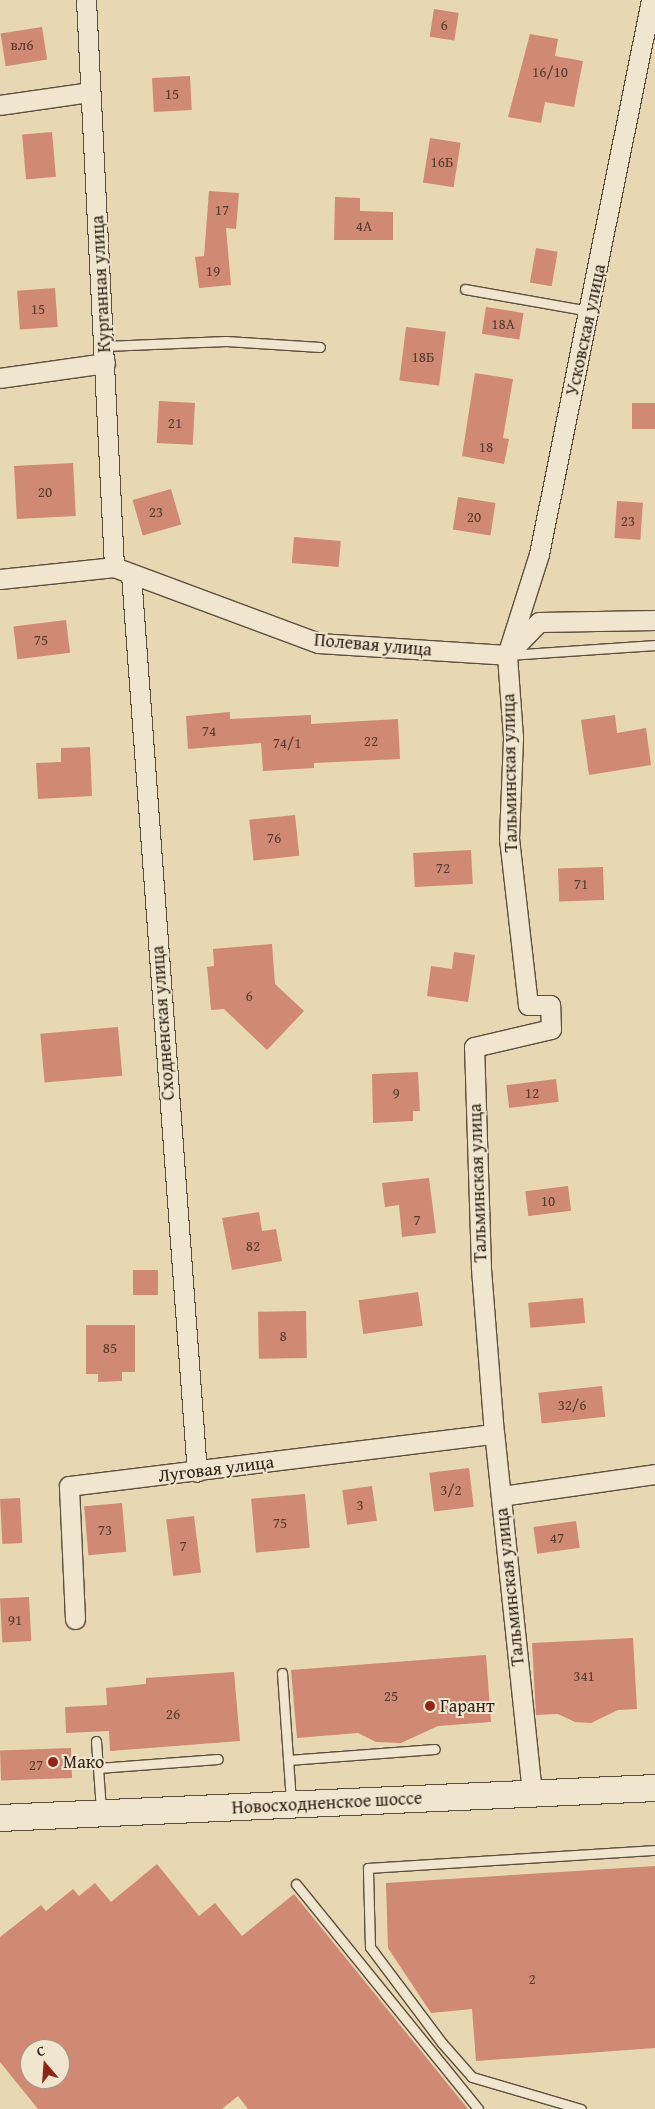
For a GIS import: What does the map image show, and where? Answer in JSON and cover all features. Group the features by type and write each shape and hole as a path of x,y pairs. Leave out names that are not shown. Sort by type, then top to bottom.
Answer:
{"main road":[{"name":"Новосходненское шоссе","path":"0,1818 655,1788"}],"street":[{"name":"Курганная улица","path":"86,0 105,355 122,570"},
{"name":"Усковская улица","path":"507,655 539,554 590,311 651,0"},
{"path":"0,105 90,92"},
{"path":"0,378 105,355"},
{"name":"Полевая улица","path":"0,579 122,570 318,643 507,655"},
{"name":"Сходненская улица","path":"122,570 197,1472"},
{"path":"507,655 539,622 655,620"},
{"name":"Тальминская улица","path":"507,655 513,737 509,838 528,1005 550,1005 551,1029 474,1047 481,1267 494,1434 532,1793"},
{"name":"Луговая улица","path":"75,1619 69,1486 197,1472 494,1434"},
{"path":"501,1496 655,1474"}],"lane":[{"path":"465,289 590,311"},
{"path":"105,355 226,341 320,347"},
{"path":"507,655 655,645"},
{"path":"282,1673 291,1804"},
{"path":"96,1742 101,1813"},
{"path":"288,1760 435,1749"},
{"path":"98,1768 218,1759"},
{"path":"582,2109 472,2077 442,2043 370,1947 368,1868 655,1850"},
{"path":"296,1884 478,2109"}],"building":[{"path":"434,9 459,13 454,41 430,37"},
{"path":"42,27 47,60 6,66 1,34"},
{"path":"530,34 558,39 555,56 583,61 574,107 545,102 541,123 508,117"},
{"path":"190,76 192,110 154,112 152,78"},
{"path":"52,132 56,177 26,179 22,135"},
{"path":"430,138 461,143 454,187 423,182"},
{"path":"209,191 239,193 236,229 226,228 231,285 199,288 195,257 204,256"},
{"path":"335,197 360,198 360,211 393,212 393,240 334,240"},
{"path":"536,248 558,252 552,286 530,282"},
{"path":"55,288 58,327 20,330 17,291"},
{"path":"486,307 524,313 519,340 482,334"},
{"path":"406,327 446,332 439,385 399,381"},
{"path":"475,373 513,379 503,438 509,439 504,464 462,456"},
{"path":"159,401 195,403 193,445 157,443"},
{"path":"632,403 655,403 655,429 632,429"},
{"path":"73,463 76,516 17,519 14,466"},
{"path":"171,489 181,525 143,536 133,500"},
{"path":"458,497 496,503 490,536 453,530"},
{"path":"617,501 643,503 640,540 614,538"},
{"path":"294,537 341,541 339,567 292,563"},
{"path":"66,620 70,653 17,659 13,626"},
{"path":"230,712 230,719 311,715 311,724 398,719 400,759 314,763 314,768 263,771 261,743 188,749 186,716"},
{"path":"615,715 617,733 646,728 651,765 589,775 581,720"},
{"path":"90,747 92,796 38,799 36,763 61,762 61,748"},
{"path":"295,815 299,856 254,861 249,820"},
{"path":"471,850 473,884 415,887 413,853"},
{"path":"603,867 604,900 559,902 558,869"},
{"path":"272,944 275,984 304,1011 267,1050 224,1009 211,1010 207,967 214,966 213,949"},
{"path":"454,952 475,955 468,1002 427,996 431,966 452,969"},
{"path":"118,1027 122,1076 45,1083 40,1034"},
{"path":"418,1072 420,1111 413,1111 413,1121 373,1123 372,1074"},
{"path":"556,1079 559,1102 509,1108 506,1085"},
{"path":"429,1178 436,1233 402,1237 399,1205 385,1207 382,1183"},
{"path":"568,1186 571,1211 528,1216 525,1191"},
{"path":"259,1212 262,1231 276,1229 282,1261 232,1270 222,1218"},
{"path":"133,1270 158,1270 158,1295 133,1295"},
{"path":"418,1292 423,1326 363,1334 359,1300"},
{"path":"583,1298 585,1323 530,1328 528,1303"},
{"path":"306,1311 307,1358 259,1359 258,1312"},
{"path":"86,1325 135,1325 135,1372 122,1372 122,1381 98,1382 98,1374 86,1374"},
{"path":"602,1386 605,1417 542,1424 538,1393"},
{"path":"469,1468 474,1507 434,1512 429,1473"},
{"path":"372,1486 377,1521 347,1525 342,1490"},
{"path":"305,1494 310,1548 256,1553 251,1499"},
{"path":"20,1498 22,1543 2,1544 0,1499"},
{"path":"122,1503 126,1552 88,1555 84,1506"},
{"path":"194,1516 201,1573 173,1576 166,1519"},
{"path":"576,1521 580,1548 537,1554 533,1527"},
{"path":"29,1597 31,1641 2,1642 0,1599"},
{"path":"633,1638 637,1709 618,1710 591,1723 575,1722 558,1714 536,1715 532,1643"},
{"path":"486,1655 491,1722 438,1726 401,1743 376,1742 358,1733 297,1738 291,1670"},
{"path":"234,1672 240,1741 110,1751 109,1731 66,1733 65,1707 107,1705 106,1688 146,1684 146,1678"},
{"path":"71,1748 72,1778 1,1780 0,1750"},
{"path":"157,1864 199,1916 215,1903 242,1936 294,1894 468,2109 248,2109 238,2096 222,2109 38,2109 22,2089 70,2089 70,2039 20,2039 20,2087 0,2062 0,1937 41,1905 46,1911 73,1889 79,1896 95,1883 111,1902"},
{"path":"655,1866 655,2048 476,2061 472,2009 431,2013 388,1948 386,1883"}],"place":[{"name":"Гарант","path":"430,1706"},
{"name":"Мако","path":"53,1762"}]}
